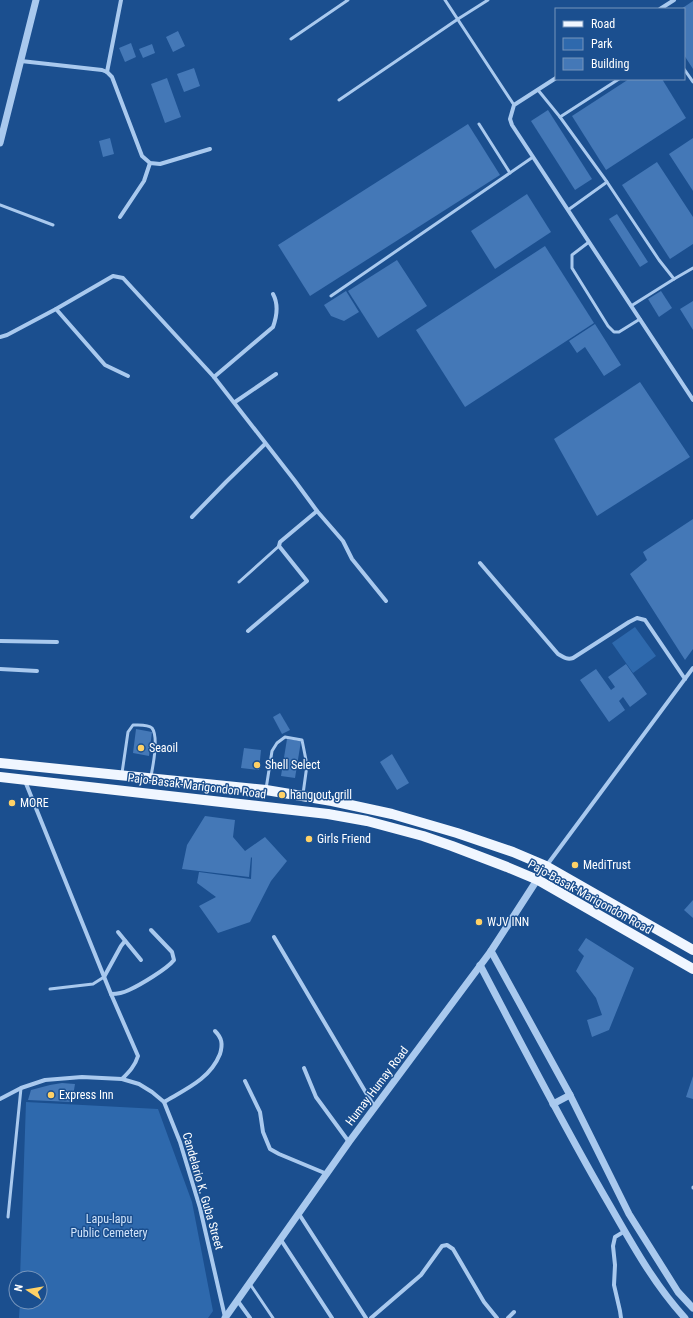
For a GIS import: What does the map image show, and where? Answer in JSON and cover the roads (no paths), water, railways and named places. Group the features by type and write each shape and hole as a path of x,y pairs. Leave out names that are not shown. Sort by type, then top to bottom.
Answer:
{"main road":[{"name":"Pajo-Basak-Marigondon Road","path":"0,763 266,790 372,808 426,823 513,852 546,866 693,950"},
{"name":"Pajo-Basak-Marigondon Road","path":"0,777 297,811 367,821 423,836 484,858 538,880 693,969"}],"street":[{"path":"0,143 36,0"},
{"path":"107,72 121,0"},
{"path":"662,8 674,0"},
{"path":"21,61 102,70 107,72 112,77 142,156 150,163 160,164 210,149"},
{"path":"555,79 514,105 510,118 512,126 693,400"},
{"path":"120,217 144,181 150,163"},
{"path":"0,337 7,335 56,309 113,276 123,278 235,402 317,511 343,541 352,559 386,601"},
{"path":"214,377 273,327 276,318 277,305 277,301 273,294"},
{"path":"56,309 105,365 128,376"},
{"path":"235,402 276,374"},
{"path":"192,517 266,444"},
{"path":"248,631 307,580 279,546 280,542 317,511"},
{"path":"480,563 558,654 570,659 574,658 637,618 645,620 685,679"},
{"path":"0,641 57,642"},
{"path":"546,866 693,668"},
{"path":"0,669 37,671"},
{"path":"24,780 111,994 138,1056 133,1068 122,1079"},
{"name":"Humay Humay Road","path":"228,1316 237,1300 349,1142 491,951 546,866"},
{"path":"111,994 129,990 166,968 174,960 172,952 151,930"},
{"path":"118,932 141,960"},
{"path":"274,937 375,1108"},
{"path":"104,977 125,941"},
{"path":"491,951 570,1096 630,1214 678,1292 693,1308"},
{"path":"480,965 577,1148 646,1268 669,1300 686,1318"},
{"path":"164,1102 203,1078 212,1069 221,1049 222,1040 215,1031"},
{"path":"304,1068 316,1096 349,1142"},
{"name":"Candelario K. Guba Street","path":"0,1099 21,1088 45,1080 82,1077 122,1079 140,1084 164,1102 180,1142 200,1208 228,1316"},
{"path":"245,1080 260,1112 263,1132 270,1148 279,1154 327,1174"},
{"path":"554,1104 570,1096"},
{"path":"299,1214 366,1318"},
{"path":"621,1318 614,1285 616,1265 613,1246 615,1238 625,1231"},
{"path":"280,1240 332,1318"},
{"path":"371,1318 421,1275 442,1246 447,1245 453,1249 484,1302 497,1318"},
{"path":"237,1300 250,1318"},
{"path":"508,1318 514,1312"}],"lane":[{"path":"291,39 348,0"},
{"path":"445,0 514,105"},
{"path":"339,100 488,0"},
{"path":"685,70 693,82"},
{"path":"560,117 617,80"},
{"path":"538,90 560,117 607,182 659,260 674,279"},
{"path":"479,124 510,173"},
{"path":"331,296 533,157"},
{"path":"568,210 607,182"},
{"path":"0,205 53,225"},
{"path":"589,242 572,255 572,268 608,326 614,332 619,332 640,319"},
{"path":"631,306 693,268"},
{"path":"239,582 279,546"},
{"path":"122,775 128,732 133,725 139,725 150,727 153,730 155,743 151,778"},
{"path":"266,790 272,751 277,743 285,737 295,738 302,740 307,764 303,796"},
{"path":"50,988 92,984 104,977"},
{"path":"8,1217 21,1088"},
{"path":"249,1283 273,1318"}],"place":[{"name":"Seaoil","path":"141,748"},
{"name":"Shell Select","path":"257,765"},
{"name":"hang out grill","path":"282,795"},
{"name":"MORE","path":"12,803"},
{"name":"Girls Friend","path":"309,839"},
{"name":"MediTrust","path":"575,865"},
{"name":"WJV INN","path":"479,922"},
{"name":"Express Inn","path":"51,1095"}],"park label":[{"name":"Lapu-lapu Public Cemetery","path":"109,1226"}]}
